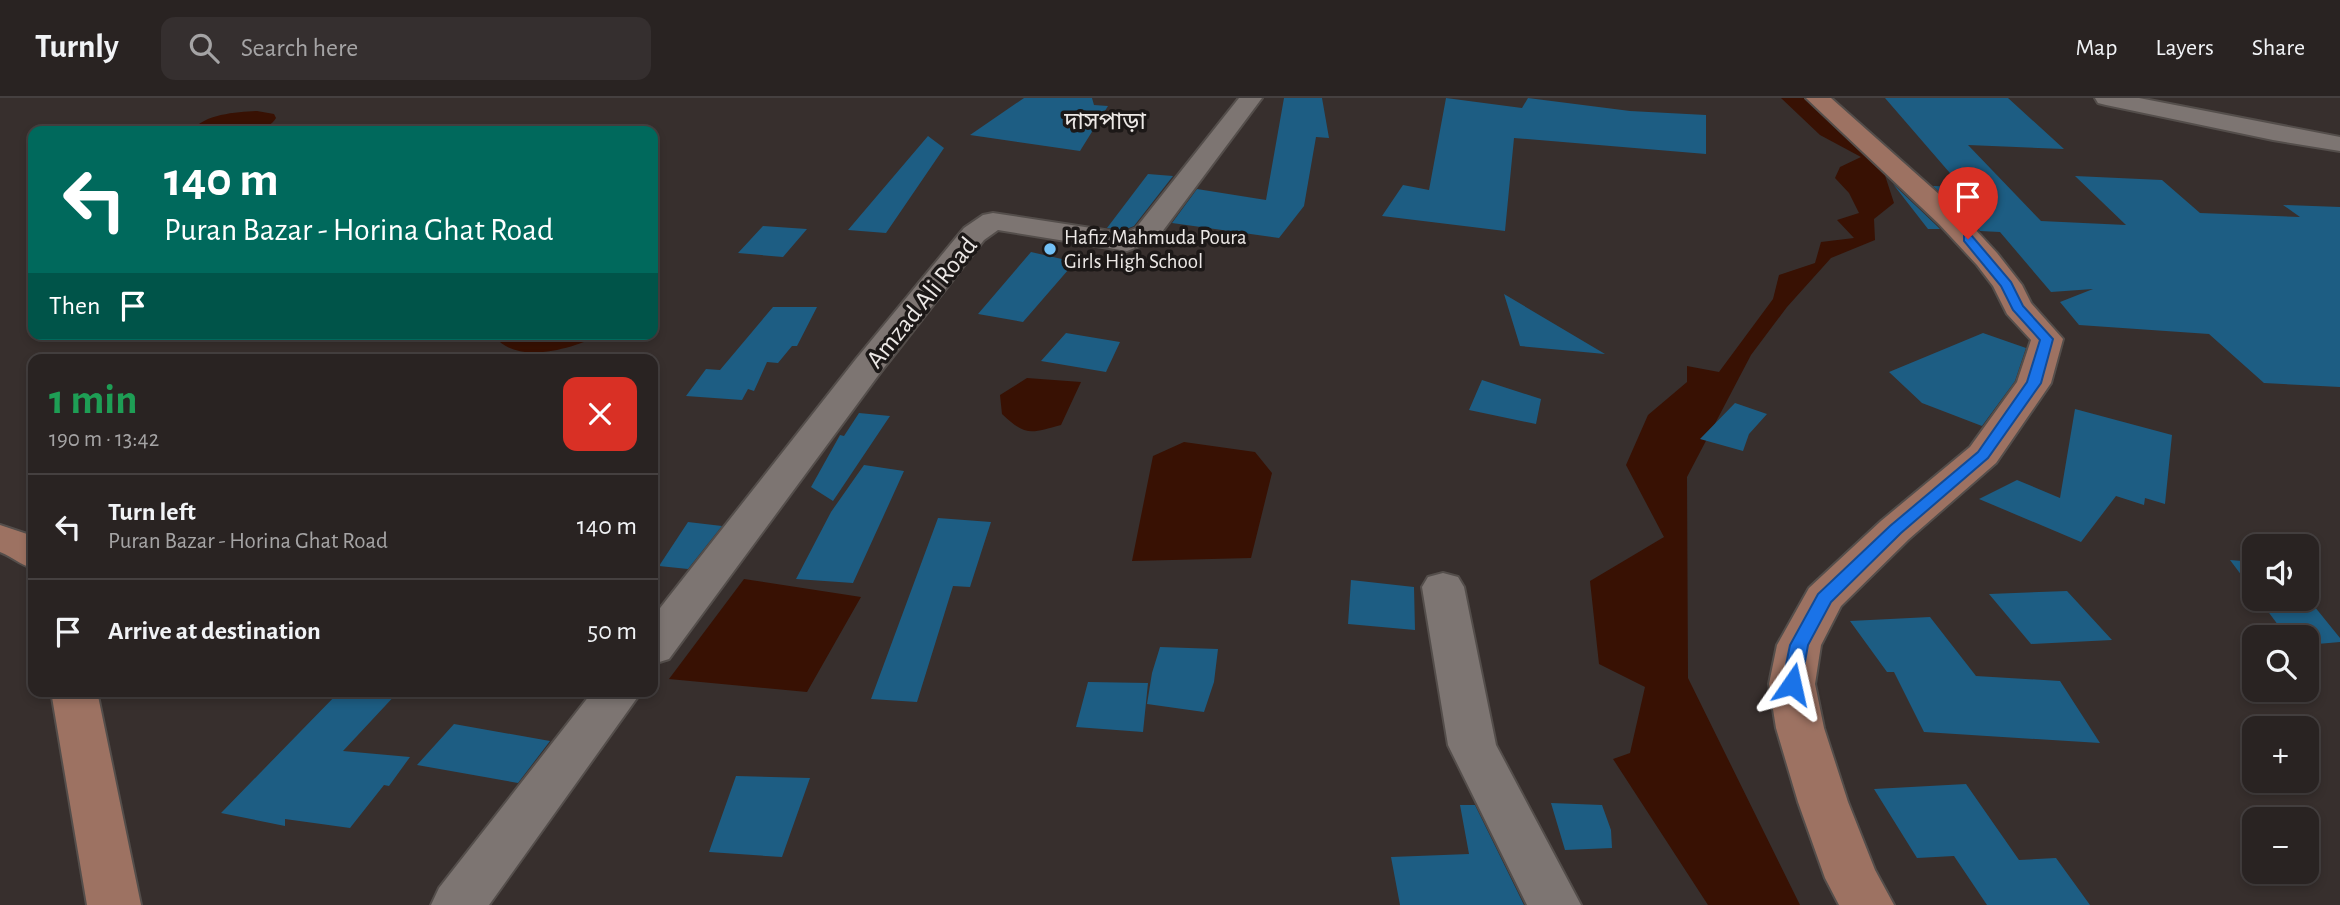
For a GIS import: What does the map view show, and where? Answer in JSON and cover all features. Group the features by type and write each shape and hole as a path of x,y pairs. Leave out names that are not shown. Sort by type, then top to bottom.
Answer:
{"main road":[{"path":"1817,98 1949,218 1987,259 2007,285 2018,307 2047,339 2034,383 1983,455 1895,530 1824,598 1799,645 1792,684 1800,728 1822,802 1852,878 1867,905"},
{"path":"0,538 28,551"},
{"path":"75,697 114,905"}],"street":[{"name":"Amzad Ali Road","path":"658,641 868,366 974,234 993,221 1127,242 1146,234 1251,98"},
{"path":"2106,98 2273,134 2340,144"},
{"path":"1443,587 1472,745 1554,905"},
{"path":"458,905 614,697"}],"shaded area":[{"path":"1781,98 1809,98 1879,157 1894,203 1874,219 1875,240 1831,258 1787,307 1751,355 1687,477 1688,678 1800,905 1708,905 1613,759 1630,753 1645,687 1599,664 1590,581 1664,537 1626,465 1648,415 1687,382 1687,366 1719,372 1773,299 1779,275 1815,263 1821,242 1854,238 1837,220 1859,213 1849,193 1835,178 1840,167 1861,157 1820,135"},
{"path":"257,111 274,114 276,118 268,126 196,126 213,117"},
{"path":"499,340 588,340 546,352 516,350"},
{"path":"1027,378 1081,382 1061,425 1035,431 1023,430 1002,414 1000,395"},
{"path":"1184,442 1255,452 1272,473 1251,558 1132,561 1153,456"},
{"path":"744,579 861,597 807,692 669,679"}],"building":[{"path":"1024,98 1092,98 1094,105 1108,106 1080,151 970,135"},
{"path":"1284,98 1322,98 1329,138 1316,137 1304,206 1279,238 1172,223 1197,189 1266,200"},
{"path":"1446,98 1522,108 1528,98 1630,111 1706,115 1706,154 1514,138 1505,231 1382,216 1403,185 1429,190"},
{"path":"1885,98 2008,98 2064,149 1968,145 2041,221 2126,225 2075,176 2162,180 2200,213 2300,217 2283,205 2340,207 2340,387 2264,383 2209,334 2079,325 2060,302 2093,289 2051,292 2000,232 1980,231 1933,186 1962,187"},
{"path":"928,136 944,148 886,233 848,230"},
{"path":"1148,174 1173,176 1134,226 1124,230 1107,228"},
{"path":"1893,184 1937,226 1940,229 1928,229"},
{"path":"763,226 807,229 783,257 738,253"},
{"path":"1031,252 1075,262 1023,322 978,314"},
{"path":"1504,294 1605,354 1520,346"},
{"path":"773,307 817,307 797,346 792,346 778,363 767,362 754,391 748,389 742,400 686,396 706,369 720,370"},
{"path":"1066,333 1120,342 1106,372 1041,361"},
{"path":"1983,333 2026,348 2015,381 1982,426 1922,403 1889,372"},
{"path":"1482,380 1541,399 1536,424 1469,410"},
{"path":"1735,403 1767,414 1749,434 1743,451 1700,439"},
{"path":"2075,409 2172,435 2165,504 2145,498 2144,505 2116,496 2081,542 1979,499 2017,480 2060,498"},
{"path":"859,413 890,416 833,501 811,487 840,435 844,436"},
{"path":"864,465 904,471 853,583 796,579 831,512"},
{"path":"938,518 991,522 970,587 953,586 917,702 871,699"},
{"path":"688,522 722,526 688,569 659,566"},
{"path":"2230,560 2242,561 2242,576"},
{"path":"1351,580 1414,587 1415,630 1348,624"},
{"path":"2067,591 2112,640 2031,644 1989,594"},
{"path":"2268,611 2318,611 2340,638 2340,642 2319,644 2319,625 2278,625"},
{"path":"1930,617 1976,676 2060,681 2100,743 1924,732 1894,672 1887,672 1850,621"},
{"path":"1160,647 1218,649 1214,682 1204,712 1147,704"},
{"path":"1088,682 1148,683 1143,732 1076,727"},
{"path":"334,697 393,697 343,751 410,757 389,786 384,785 350,828 285,819 285,826 221,813"},
{"path":"454,724 550,741 518,783 417,765"},
{"path":"736,776 810,778 782,857 709,852"},
{"path":"1966,784 2019,860 2056,858 2090,905 1987,905 1954,856 1917,858 1874,789"},
{"path":"1551,803 1602,805 1611,830 1612,848 1565,850"},
{"path":"1460,805 1475,805 1524,905 1400,905 1391,857 1469,854"}],"place":[{"name":"Hafiz Mahmuda Poura Girls High School","path":"1050,249"}],"district":[{"name":"দাসপাড়া","path":"1105,121"}],"route":[{"path":"1792,684 1799,645 1824,598 1895,530 1983,455 2034,383 2047,339 2018,307 2007,285 1968,239"}]}
